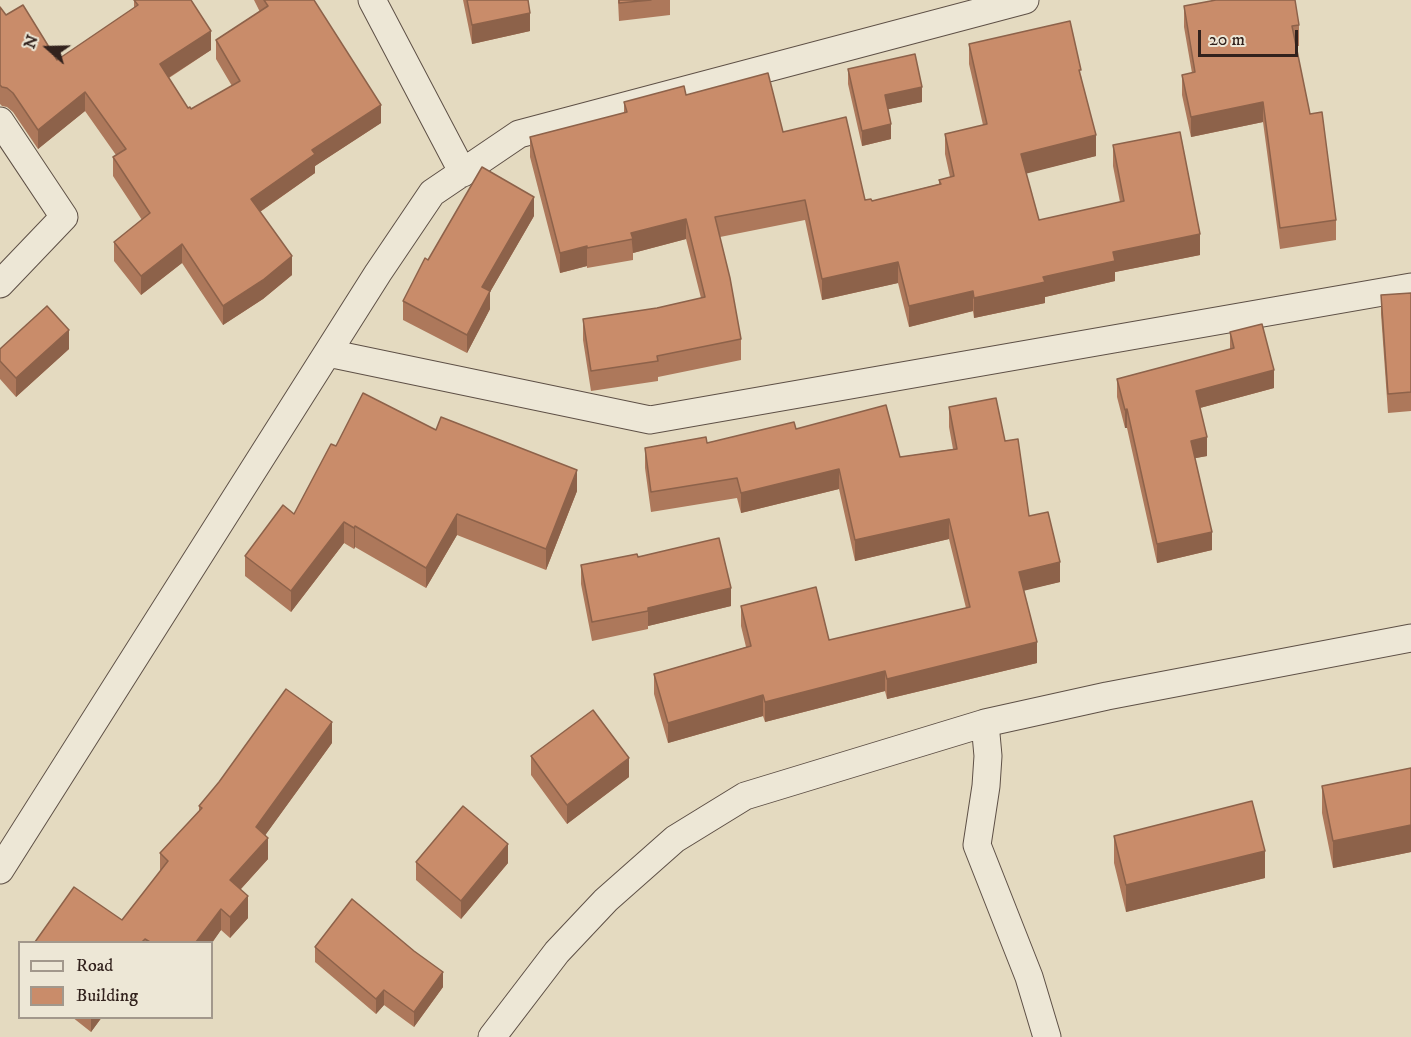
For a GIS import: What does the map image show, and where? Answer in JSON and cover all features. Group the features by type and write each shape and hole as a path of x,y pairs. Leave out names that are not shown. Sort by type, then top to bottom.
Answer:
{"street":[{"path":"372,0 463,172"},
{"path":"0,870 378,273 432,193 519,134 1025,0"},
{"path":"0,121 64,217 0,284"},
{"path":"328,353 650,420 1411,287"},
{"path":"492,1037 557,952 606,900 675,839 745,796 985,723 1107,696 1411,638"},
{"path":"985,723 986,786 977,844 1029,977 1047,1037"}],"building":[{"path":"134,0 191,0 211,31 160,64 188,108 191,109 240,81 216,40 268,6 264,0 314,0 381,105 312,150 315,154 251,199 292,256 263,280 223,306 182,244 141,276 114,242 150,213 113,157 126,149 85,92 38,130 13,93 0,85 0,7 6,15 23,5 57,60 138,5"},
{"path":"467,0 528,0 530,13 472,25"},
{"path":"619,0 651,0 619,3"},
{"path":"1216,0 1295,0 1299,25 1292,26 1310,114 1322,112 1336,220 1280,228 1263,102 1191,117 1182,75 1195,72 1184,6"},
{"path":"1070,21 1081,70 1079,70 1096,135 1021,154 1039,220 1124,201 1113,145 1180,132 1200,234 1113,252 1115,261 1043,277 1045,282 974,298 973,291 909,306 898,262 822,279 805,200 715,217 730,278 741,339 657,356 658,361 591,371 583,319 657,308 705,297 686,219 631,233 633,239 560,253 530,137 627,112 624,102 684,86 686,95 768,73 783,132 846,117 865,200 871,199 872,201 941,184 939,180 954,176 945,134 987,124 969,44"},
{"path":"915,54 922,87 885,95 891,124 862,131 848,69"},
{"path":"482,167 534,197 482,287 490,291 467,335 403,301 425,258 428,260"},
{"path":"1411,293 1411,392 1388,394 1381,295"},
{"path":"47,306 69,330 16,378 0,361 0,349"},
{"path":"1262,324 1274,370 1196,391 1207,437 1191,441 1212,532 1157,544 1127,409 1125,410 1117,379 1234,348 1230,332"},
{"path":"363,393 436,430 441,417 577,470 546,549 457,514 426,568 355,526 354,528 344,522 291,591 245,556 283,505 294,514 331,444 336,446"},
{"path":"996,398 1005,441 1018,439 1029,516 1048,512 1060,562 1019,572 1037,642 887,679 885,671 765,702 763,695 668,723 654,674 751,646 741,606 816,587 829,640 970,607 949,519 855,540 839,469 741,493 737,478 651,492 645,448 706,437 707,443 794,422 796,429 886,405 900,457 957,449 949,407"},
{"path":"719,538 731,588 648,608 648,611 592,622 581,565 637,554 638,557"},
{"path":"286,689 332,722 256,827 268,838 230,880 248,896 230,917 221,909 197,941 148,941 145,939 143,941 36,941 74,887 122,920 168,861 160,853 202,808 199,806"},
{"path":"593,710 629,758 567,805 531,756"},
{"path":"1411,768 1411,825 1333,841 1322,786"},
{"path":"1252,801 1265,851 1126,885 1114,836"},
{"path":"463,806 508,844 461,901 416,862"},
{"path":"352,899 443,972 414,1012 384,990 376,999 315,947"}]}
